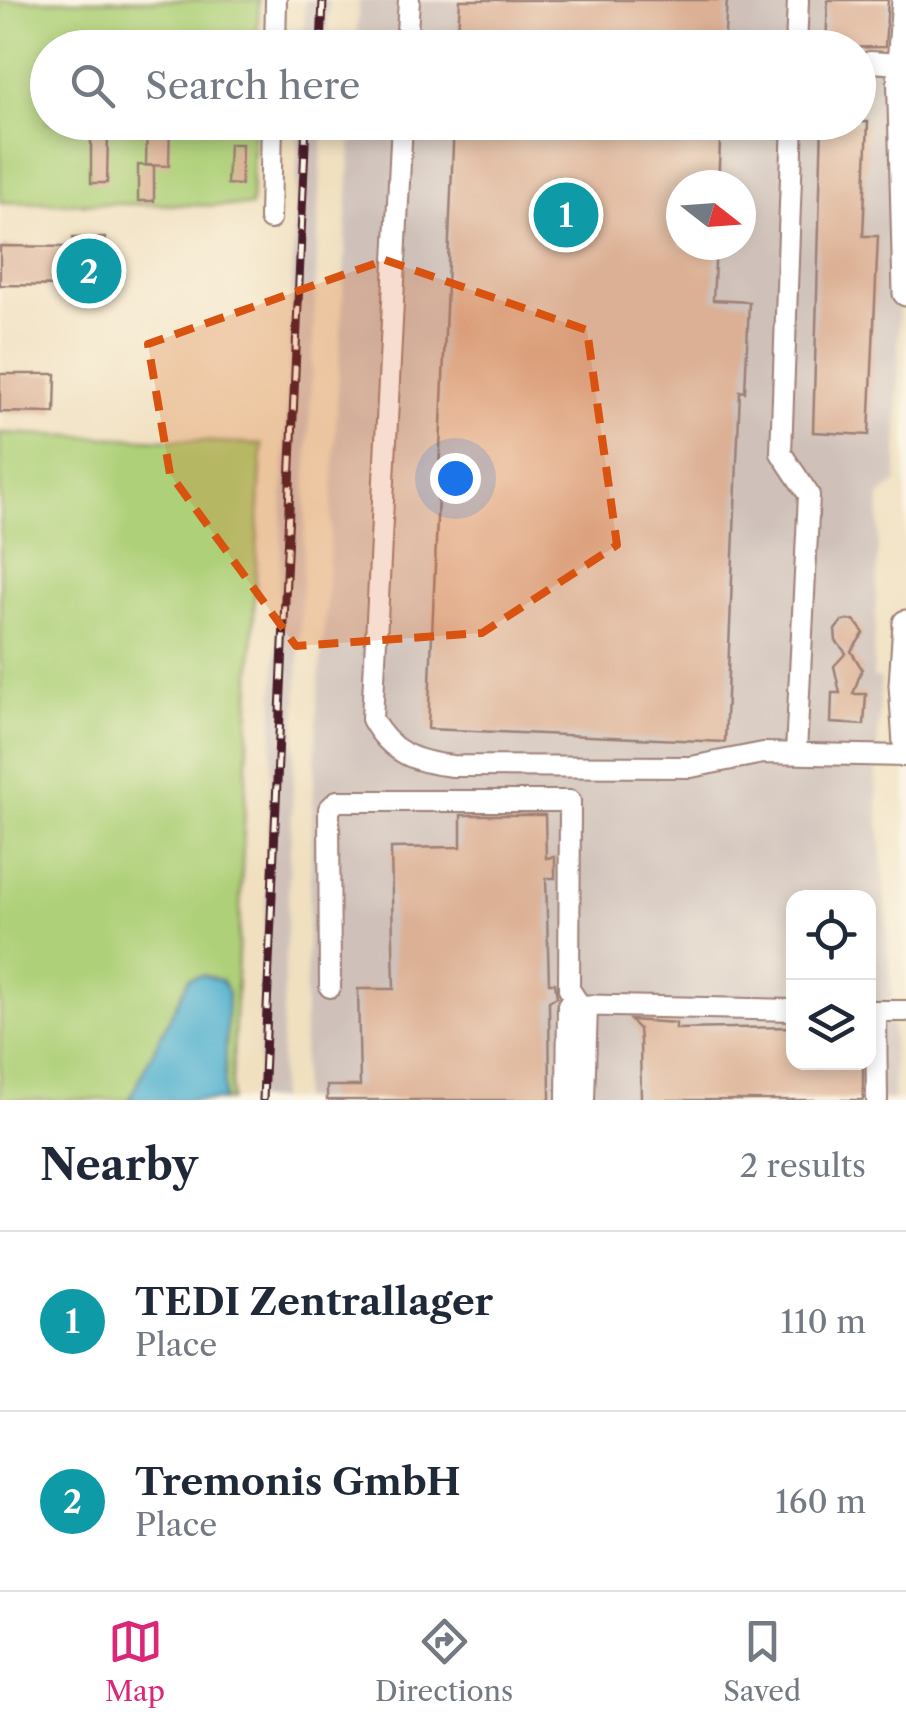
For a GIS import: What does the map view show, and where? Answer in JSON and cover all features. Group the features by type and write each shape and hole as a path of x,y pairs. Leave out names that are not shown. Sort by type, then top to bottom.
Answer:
{"main road":[{"path":"905,0 906,293"},
{"path":"906,624 902,684 906,744"}],"street":[{"path":"275,30 276,0"},
{"path":"407,30 408,0"},
{"path":"797,30 798,0"},
{"path":"876,62 903,61"},
{"path":"270,219 272,140"},
{"path":"401,140 372,718 387,746 434,764 476,767 691,767 763,753 796,752 906,756"},
{"path":"793,140 781,453 809,495 796,752"},
{"path":"330,987 329,808 337,801 570,801 569,989 579,1006 584,1100"},
{"path":"579,1006 786,1010"},
{"path":"567,1100 579,1006"},
{"path":"876,1011 906,1010"},
{"path":"875,1070 877,1100"}],"highlighted area":[{"path":"385,260 587,330 617,545 482,633 296,646 170,474 148,344"}],"shaded area":[{"path":"305,0 329,0 328,30 304,30"},
{"path":"359,0 902,0 897,483 880,495 873,678 881,679 876,775 892,994 894,1100 301,1100 318,690 327,598 351,140 876,140 876,30 357,30"},
{"path":"298,140 322,140 279,1100 257,1100"}],"green space":[{"path":"0,0 259,0 258,30 30,30 30,140 253,140 251,206 0,202"},
{"path":"0,433 262,444 231,1100 0,1100"}],"water":[{"path":"203,975 222,981 228,992 224,1100 129,1100 189,978"}],"building":[{"path":"460,0 727,0 725,30 458,30"},
{"path":"828,0 888,0 885,47 876,47 876,30 827,30"},
{"path":"91,140 108,140 107,183 91,183"},
{"path":"147,140 170,140 169,166 146,165"},
{"path":"453,140 720,140 719,170 666,170 666,260 715,260 713,300 749,302 745,392 740,391 725,742 428,729"},
{"path":"821,140 867,140 863,236 878,236 869,435 813,432"},
{"path":"229,144 242,144 241,185 227,184"},
{"path":"138,165 154,166 154,201 138,201"},
{"path":"73,238 105,238 104,303 72,303 72,286 0,285 0,246 73,247"},
{"path":"0,374 56,374 55,413 0,412"},
{"path":"854,620 864,633 851,651 862,669 853,694 866,694 864,725 831,723 832,693 840,693 834,666 846,653 836,641 835,630 842,621"},
{"path":"461,815 545,815 546,858 555,857 555,878 546,878 549,983 555,983 557,997 549,1001 550,1100 327,1100 327,1086 360,1086 358,989 394,989 391,848 461,847"},
{"path":"630,1020 676,1023 676,1029 786,1027 786,1070 863,1070 863,1100 641,1100 639,1029"}],"railway":[{"path":"322,30 323,0"},
{"path":"263,1100 305,140"}],"place":[{"name":"TEDI Zentrallager","path":"566,215"},
{"name":"Tremonis GmbH","path":"89,271"}]}
